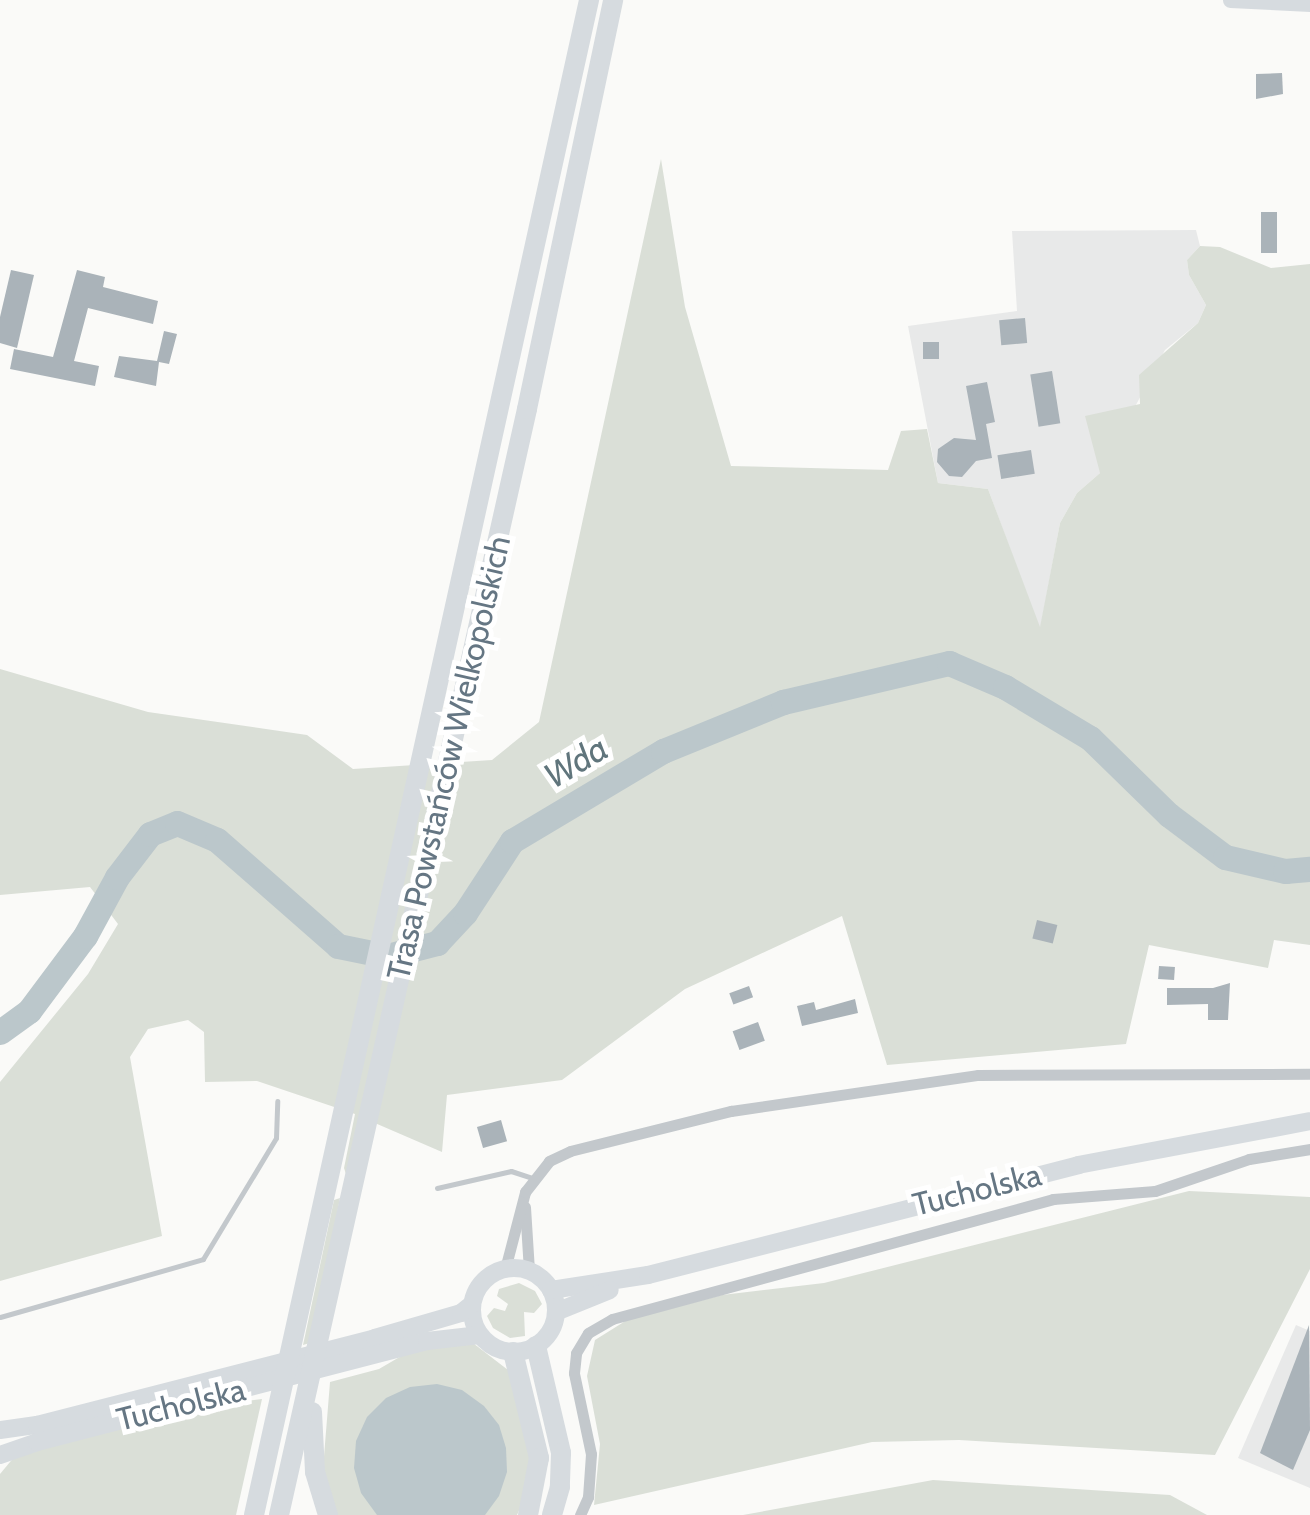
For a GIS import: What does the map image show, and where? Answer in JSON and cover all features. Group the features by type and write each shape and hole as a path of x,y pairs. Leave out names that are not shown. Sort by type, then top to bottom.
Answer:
{"highway":[{"name":"Trasa Powstańców Wielkopolskich","path":"254,1515 588,1"},
{"name":"Trasa Powstańców Wielkopolskich","path":"279,1515 312,1380 612,4"},
{"path":"536,1346 561,1453 560,1487 552,1515"},
{"path":"513,1352 539,1458 528,1515"},
{"path":"312,1380 315,1472 328,1515"}],"main road":[{"name":"Tucholska","path":"551,1290 648,1275 1078,1166 1310,1122"},
{"path":"505,1269 529,1271 551,1290 556,1312 552,1328 536,1346 513,1352 494,1348 480,1335 472,1304 481,1284 505,1269"},
{"name":"Tucholska","path":"556,1312 648,1275"},
{"name":"Tucholska","path":"373,1347 445,1319 472,1304"},
{"name":"Tucholska","path":"0,1456 233,1384 373,1347 452,1335 480,1335"},
{"name":"Tucholska","path":"0,1430 233,1384"}],"street":[{"path":"1230,0 1310,4"},
{"path":"505,1269 525,1192 532,1178 549,1162 570,1150 731,1111 978,1075 1310,1074"},
{"path":"580,1515 588,1496 591,1454 574,1373 576,1353 588,1332 612,1319 1024,1206 1054,1199 1155,1192 1249,1159 1310,1149"},
{"path":"525,1192 529,1271"}],"lane":[{"path":"0,1317 203,1259 276,1138 277,1101"},
{"path":"438,1188 511,1171 532,1178"}],"shaded area":[{"path":"661,159 685,307 731,466 888,470 901,431 927,429 938,483 988,489 1040,627 1060,523 1077,493 1100,473 1085,416 1140,404 1139,375 1198,323 1206,305 1189,275 1187,260 1200,246 1220,247 1271,268 1310,264 1310,945 1274,940 1268,968 1149,945 1126,1044 887,1065 842,916 685,989 562,1080 447,1095 442,1152 361,1117 347,1177 344,1168 355,1114 257,1081 205,1082 204,1032 188,1020 148,1029 130,1057 162,1236 0,1281 0,1082 88,974 118,924 90,887 0,895 0,669 148,712 307,735 353,769 492,760 539,722"},
{"path":"1196,230 1200,246 1187,260 1189,275 1206,305 1198,323 1165,350 1100,473 1077,493 1060,523 1040,630 988,489 938,483 908,326 1017,311 1012,231"},
{"path":"1189,1191 1310,1197 1310,1269 1215,1455 959,1440 872,1442 594,1505 600,1444 587,1376 595,1340 627,1320 722,1295 824,1283"},
{"path":"340,1198 313,1342 303,1345 334,1200"},
{"path":"519,1283 535,1291 542,1304 534,1313 524,1312 525,1336 510,1338 493,1328 487,1316 494,1308 505,1311 508,1304 497,1296 499,1289"},
{"path":"1296,1325 1310,1331 1310,1488 1238,1458"},
{"path":"469,1340 508,1370 531,1455 529,1488 517,1515 335,1515 322,1481 330,1382 379,1369 403,1355"},
{"path":"437,1384 462,1390 484,1406 499,1425 506,1448 507,1472 499,1496 485,1515 377,1515 361,1493 354,1468 356,1441 367,1417 386,1398 410,1387"},
{"path":"262,1399 236,1515 0,1515 0,1474 15,1456 199,1407"},
{"path":"933,1480 1170,1495 1207,1515 743,1515"}],"building":[{"path":"1282,73 1283,94 1256,99 1256,74"},
{"path":"1261,212 1277,212 1277,253 1261,253"},
{"path":"11,270 34,275 17,348 0,343 0,317"},
{"path":"77,270 105,277 103,287 158,301 153,324 88,308 74,361 99,366 95,386 10,369 14,349 53,357"},
{"path":"1025,318 1027,343 1001,345 999,320"},
{"path":"164,331 177,334 169,364 159,362 156,386 114,377 119,356 157,361"},
{"path":"923,342 939,342 939,359 923,359"},
{"path":"1052,371 1060,423 1039,427 1030,374"},
{"path":"987,382 995,422 986,424 992,458 976,461 962,477 949,476 937,462 938,449 954,438 976,440 966,386"},
{"path":"1031,450 1035,474 1001,479 997,455"},
{"path":"1037,920 1057,925 1053,944 1032,938"},
{"path":"1159,966 1175,967 1174,980 1158,979"},
{"path":"1230,983 1228,1020 1208,1020 1208,1004 1167,1005 1167,988 1213,988"},
{"path":"749,986 753,997 733,1004 729,993"},
{"path":"855,999 858,1013 802,1026 797,1006 814,1002 816,1010"},
{"path":"758,1022 765,1041 739,1050 733,1031"},
{"path":"501,1120 507,1141 483,1148 477,1127"},
{"path":"1309,1325 1310,1430 1293,1470 1260,1453"}],"waterway":[{"name":"Wda","path":"0,1032 29,1011 85,936 117,877 150,834 177,823 217,840 338,946 387,956 437,943 465,913 512,841 663,751 783,702 949,663 1005,687 1090,738 1169,815 1225,857 1285,871 1310,869"}]}
